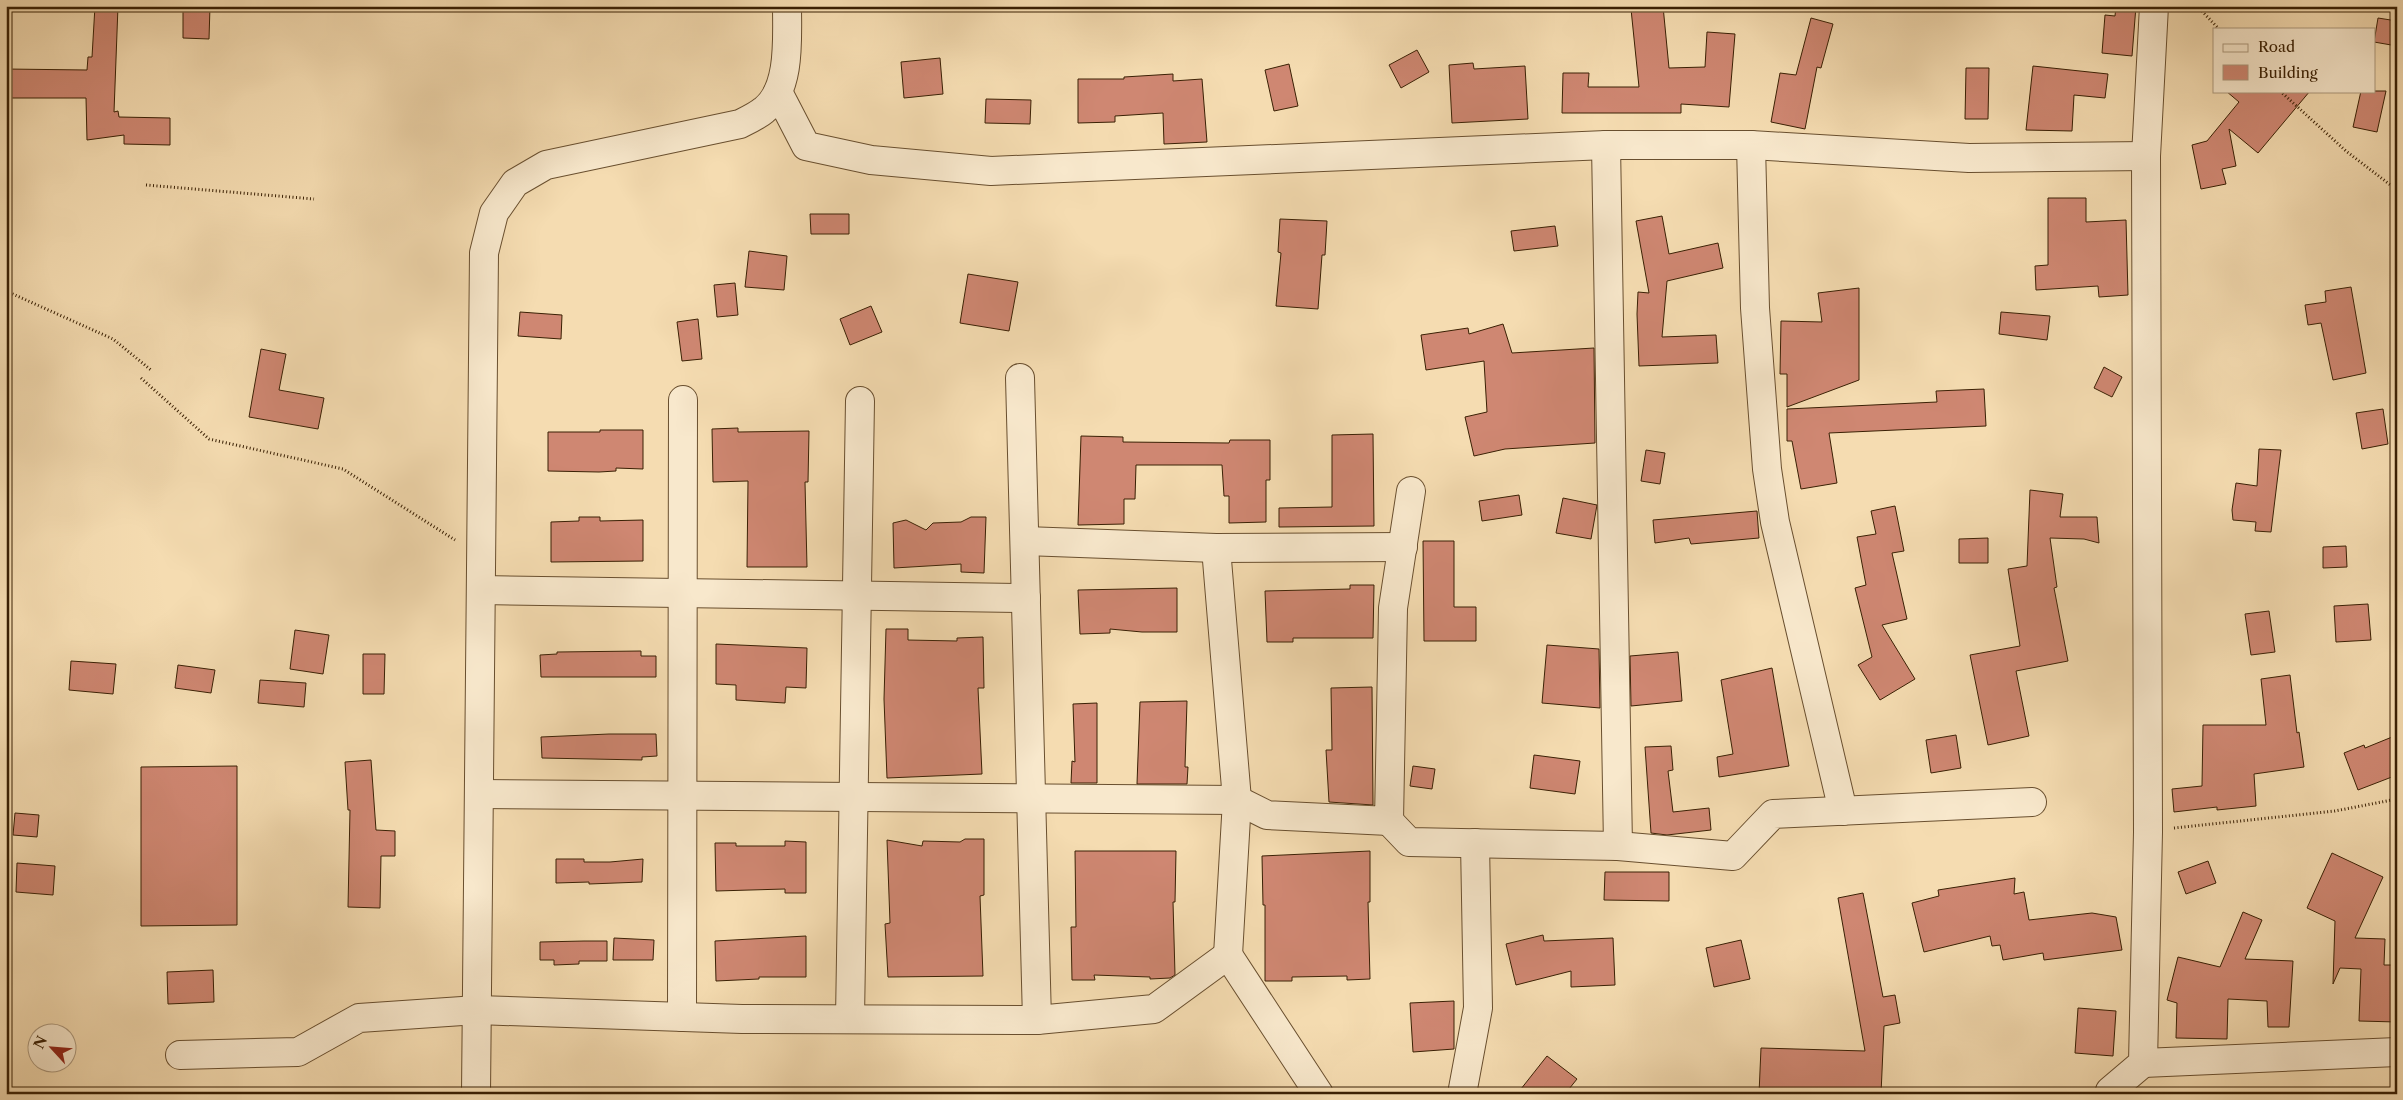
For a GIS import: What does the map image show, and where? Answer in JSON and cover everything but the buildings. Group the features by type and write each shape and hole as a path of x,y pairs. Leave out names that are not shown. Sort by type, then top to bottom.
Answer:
{"street":[{"path":"476,1094 484,253 494,213 515,183 546,165 740,124 764,110 778,92 787,54 787,6"},
{"path":"2143,1062 2148,832 2146,156 2154,6"},
{"path":"778,92 806,146 871,160 991,171 1606,145 1751,145 1969,158 2146,156"},
{"path":"1606,145 1618,846"},
{"path":"1751,145 1755,308 1767,469 1775,522 1843,812"},
{"path":"1020,378 1037,1020"},
{"path":"682,1017 683,400"},
{"path":"850,1019 860,401"},
{"path":"1389,821 1393,608 1411,491"},
{"path":"1025,542 1216,548 1402,547"},
{"path":"1216,548 1237,800 1228,956 1318,1094"},
{"path":"481,590 1026,598"},
{"path":"479,794 1237,800 1267,815 1389,821 1409,842 1618,846 1733,856 1773,814 2032,802"},
{"path":"1462,1094 1478,1008 1475,843"},
{"path":"180,1055 298,1052 359,1018 477,1010 682,1017 1037,1020 1154,1009 1228,956"},
{"path":"2110,1094 2110,1091 2143,1062 2397,1052"}],"path":[{"path":"2197,6 2218,28"},
{"path":"2281,92 2346,151 2397,190"},
{"path":"146,185 314,199"},
{"path":"6,291 113,339 151,370"},
{"path":"141,378 209,439 343,469 481,556"},
{"path":"2148,832 2335,811 2397,799"}]}
